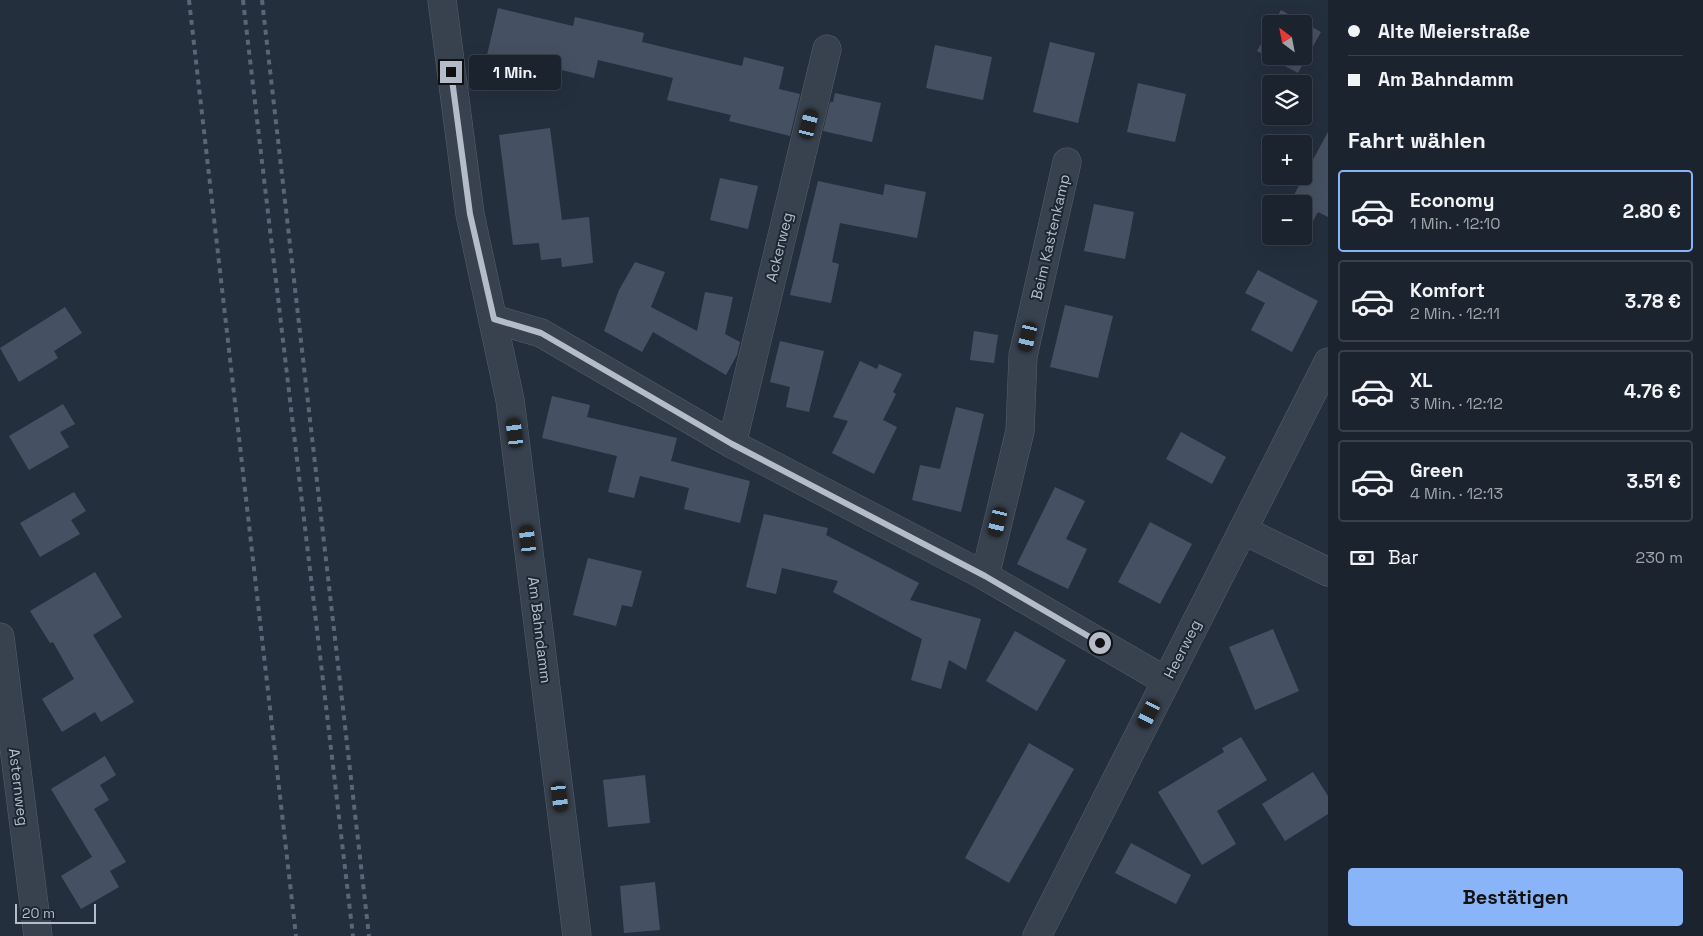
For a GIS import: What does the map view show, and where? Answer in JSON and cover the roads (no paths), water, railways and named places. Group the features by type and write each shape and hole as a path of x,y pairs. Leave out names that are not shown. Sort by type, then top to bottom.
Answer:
{"street":[{"name":"Am Bahndamm","path":"442,0 470,214 512,409 577,936"},
{"name":"Ackerweg","path":"732,444 827,49"},
{"name":"Beim Kastenkamp","path":"985,576 1020,430 1023,356 1067,162"},
{"path":"494,319 541,333 732,444 985,576 1166,681"},
{"name":"Heerweg","path":"1037,936 1328,362"},
{"path":"1244,530 1328,572"},
{"name":"Asternweg","path":"0,637 38,936"}],"railway":[{"path":"189,0 296,936"},
{"path":"243,0 353,936"},
{"path":"262,0 369,936"}]}
